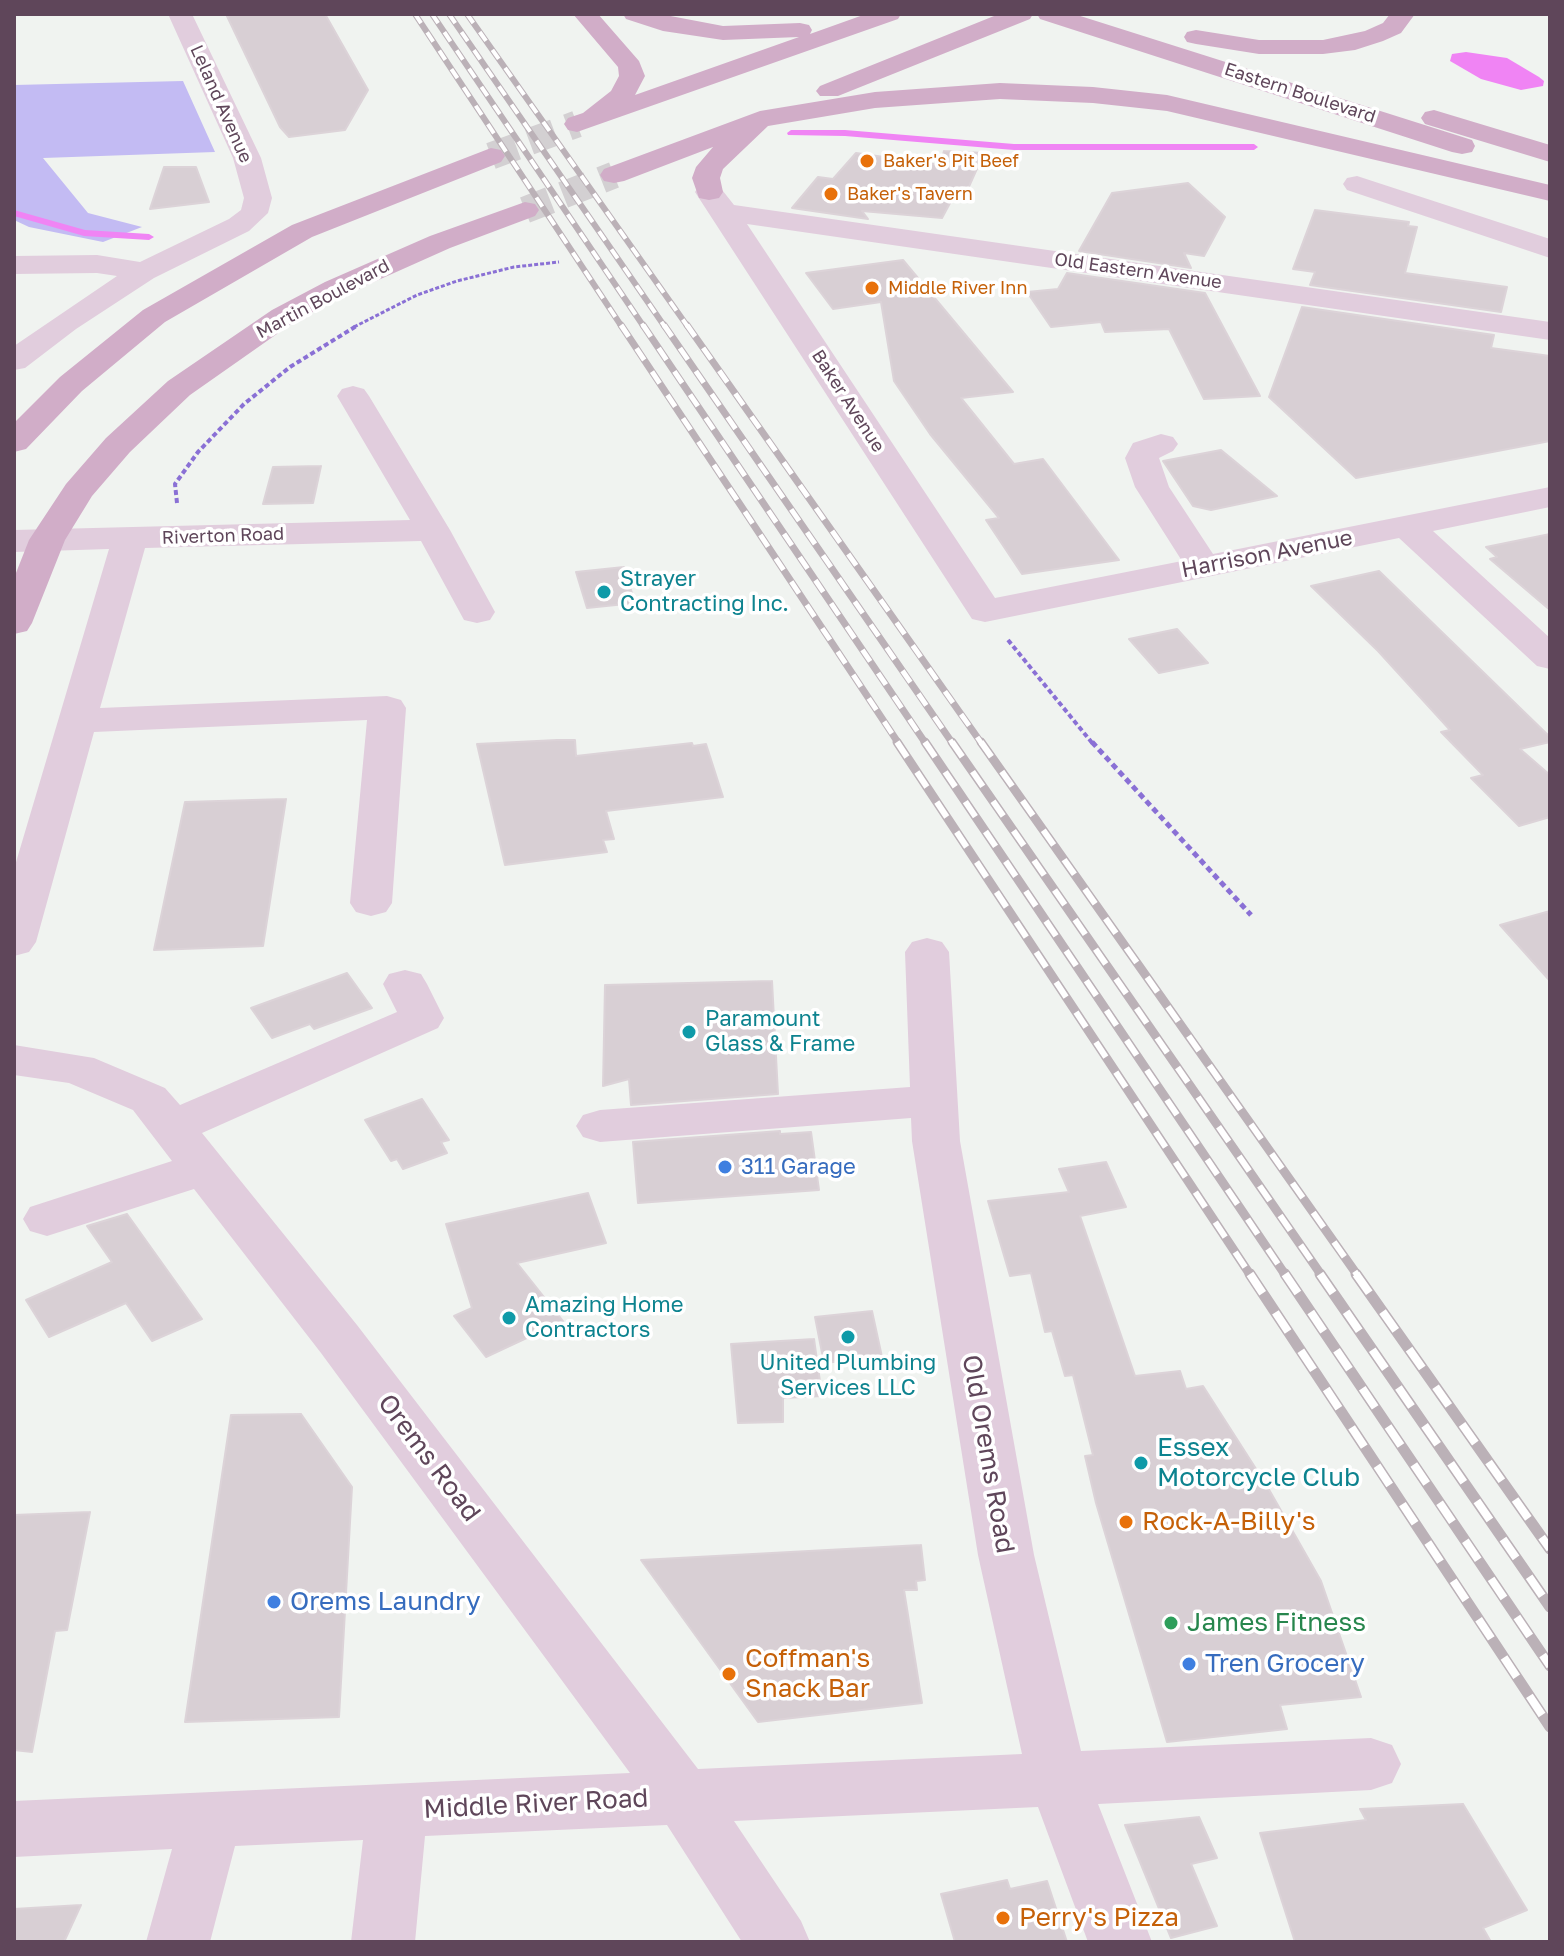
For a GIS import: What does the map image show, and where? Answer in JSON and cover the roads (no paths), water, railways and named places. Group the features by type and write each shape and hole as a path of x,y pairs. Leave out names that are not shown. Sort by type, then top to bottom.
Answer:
{"main road":[{"path":"585,14 630,66 632,76 620,97 580,123 889,14"},
{"path":"635,14 695,30 753,34 806,29 877,14"},
{"path":"717,202 653,174 615,174 1021,14"},
{"name":"Eastern Boulevard","path":"1104,14 1550,154"},
{"path":"1154,30 1259,47 1323,47 1355,43 1374,36 1392,28 1403,14"},
{"name":"Eastern Boulevard","path":"1058,17 1550,175"},
{"path":"717,202 706,178 710,167 729,145 760,119 875,100 954,92 1093,95 1203,111 1550,193"},
{"path":"14,442 71,384 110,350 154,316 200,287 302,231 491,156"},
{"name":"Martin Boulevard","path":"14,623 31,540 118,445 179,388 283,316 336,288 440,242 525,210"}],"street":[{"name":"Leland Avenue","path":"144,272 239,225 254,213 257,206 247,158 180,14"},
{"path":"1357,184 1550,249"},
{"name":"Old Eastern Avenue","path":"717,202 1550,331"},
{"name":"Baker Avenue","path":"717,202 985,611"},
{"path":"14,265 97,264 144,272"},
{"path":"14,361 65,323 144,272"},
{"path":"353,396 433,530 477,612"},
{"path":"1161,444 1145,450 1142,458 1152,487 1204,567"},
{"name":"Harrison Avenue","path":"985,611 1550,497"},
{"path":"1407,526 1550,658"},
{"name":"Riverton Road","path":"31,540 433,530"},
{"path":"14,942 77,721 148,538"},
{"path":"77,721 387,708 371,903"},
{"name":"Old Orems Road","path":"927,952 932,1101 956,1268 1006,1555 1058,1779 1120,1942"},
{"path":"173,1127 422,1018 405,984"},
{"name":"Orems Road","path":"14,1060 78,1069 149,1099 349,1351 683,1797 778,1942"},
{"path":"600,1126 932,1101"},
{"path":"47,1219 206,1168"},
{"name":"Middle River Road","path":"14,1829 1371,1764"},
{"path":"383,1942 397,1811"},
{"path":"178,1942 211,1820"}],"waterway":[{"path":"791,133 845,133 1014,147 1254,147"},
{"path":"14,213 84,233 149,237"}],"tunnel":[{"path":"491,156 577,124"},
{"path":"525,210 614,175"}],"railway":[{"path":"415,14 622,327"},
{"path":"432,14 644,327"},
{"path":"449,14 665,327"},
{"path":"467,14 688,327"},
{"path":"621,325 899,744"},
{"path":"643,325 926,744"},
{"path":"664,325 953,744"},
{"path":"687,325 982,744"},
{"path":"897,742 1251,1276"},
{"path":"925,742 1286,1276"},
{"path":"952,742 1322,1276"},
{"path":"981,742 1358,1276"},
{"path":"1250,1274 1550,1727"},
{"path":"1285,1274 1550,1666"},
{"path":"1320,1274 1550,1607"},
{"path":"1356,1274 1550,1549"}],"place":[{"name":"Baker's Pit Beef","path":"867,161"},
{"name":"Baker's Tavern","path":"831,194"},
{"name":"Middle River Inn","path":"872,288"},
{"name":"Strayer Contracting Inc.","path":"604,592"},
{"name":"Paramount Glass & Frame","path":"689,1032"},
{"name":"311 Garage","path":"725,1167"},
{"name":"Amazing Home Contractors","path":"509,1318"},
{"name":"United Plumbing Services LLC","path":"848,1337"},
{"name":"Essex Motorcycle Club","path":"1141,1463"},
{"name":"Rock-A-Billy's","path":"1126,1522"},
{"name":"Orems Laundry","path":"274,1602"},
{"name":"James Fitness","path":"1171,1623"},
{"name":"Tren Grocery","path":"1189,1664"},
{"name":"Coffman's Snack Bar","path":"729,1674"},
{"name":"Perry's Pizza","path":"1003,1918"}]}
